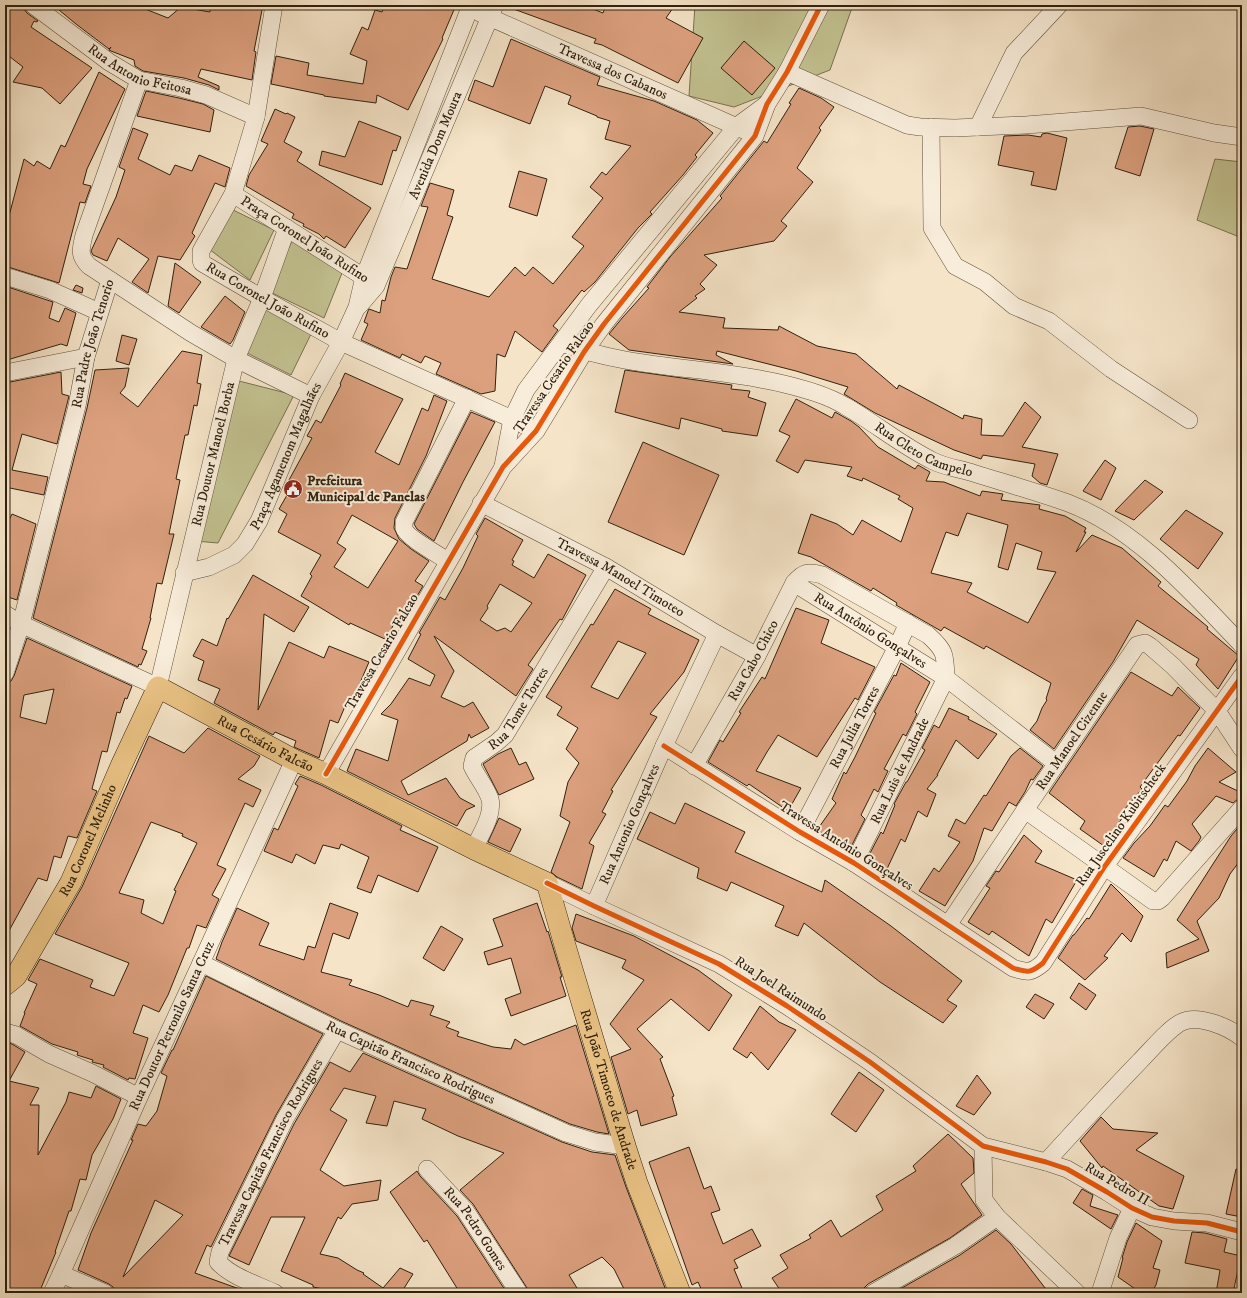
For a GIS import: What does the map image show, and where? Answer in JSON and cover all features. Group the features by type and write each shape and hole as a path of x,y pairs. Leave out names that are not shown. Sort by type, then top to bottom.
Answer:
{"main road":[{"name":"Rua Cesário Falcão","path":"158,687 294,760 326,774 474,849 547,883"},
{"name":"Rua Coronel Melinho","path":"5,985 16,976 71,882 121,766 158,687"},
{"name":"Rua João Timoteo de Andrade","path":"547,883 637,1183 680,1293"}],"street":[{"name":"Rua Antonio Feitosa","path":"33,5 109,62 139,80 181,88 206,95 256,117"},
{"name":"Rua Coronel João Rufino","path":"274,5 256,117 233,194 201,251 202,264 341,342 536,431"},
{"name":"Travessa Cesario Falcao","path":"326,774 503,467 536,431 584,352 604,324 755,136 767,104 788,72 821,5"},
{"path":"978,127 1014,53 1059,5"},
{"name":"Travessa dos Cabanos","path":"470,7 493,11 737,126 755,136"},
{"name":"Avenida Dom Moura","path":"370,282 431,107 470,7"},
{"name":"Avenida Dom Moura","path":"370,282 449,116 493,11"},
{"path":"788,72 907,125 955,128 1026,125 1141,116 1214,133 1242,137"},
{"name":"Rua Padre João Tenorio","path":"5,673 21,624 77,406 86,357 110,280 89,266 83,260 81,251 84,235 139,80"},
{"name":"Travessa Cesario Falcao","path":"503,467 512,419 526,390 589,305 737,126 767,104"},
{"path":"431,107 449,116"},
{"path":"930,127 932,228 955,266 985,282 1014,306 1049,321 1112,369 1190,420"},
{"name":"Praça Coronel João Rufino","path":"233,194 370,282"},
{"name":"Rua Doutor Manoel Borba","path":"158,687 236,359 262,298 287,228"},
{"path":"5,276 50,290 99,312"},
{"path":"110,280 191,333 236,359 310,396"},
{"name":"Praça Agamenom Magalhães","path":"184,573 209,568 234,555 245,544 259,521 310,396 341,342 370,282"},
{"name":"Rua Cleto Campelo","path":"562,343 584,352 649,363 724,373 783,384 818,394 844,405 881,430 934,462 1070,504 1108,523 1133,539 1191,592 1242,645"},
{"path":"5,373 86,357"},
{"path":"448,561 407,533 404,528 404,522 466,398"},
{"name":"Travessa Manoel Timoteo","path":"481,503 606,567 717,634 757,656"},
{"name":"Rua Tome Torres","path":"474,849 490,812 490,800 486,789 472,766 474,758 496,744 505,735 606,567"},
{"name":"Rua Antônio Gonçalves","path":"946,678 945,658 940,646 928,635 822,575 806,573 800,576 794,583 946,678 1057,764"},
{"name":"Rua Cabo Chico","path":"694,766 757,656 794,583"},
{"name":"Rua Cesário Falcão","path":"5,614 21,624 158,687"},
{"name":"Rua Julia Torres","path":"800,832 897,647 908,623"},
{"name":"Rua Antonio Gonçalves","path":"594,906 664,746 717,634"},
{"name":"Rua Manoel Cizenne","path":"948,925 1137,646 1145,643 1157,651 1217,711"},
{"name":"Rua Juscelino Kubitscheck","path":"1013,968 1026,972 1034,970 1042,963 1105,866 1242,676"},
{"name":"Rua Luis de Andrade","path":"854,864 946,678"},
{"path":"1217,711 1242,749"},
{"name":"Travessa Antônio Gonçalves","path":"664,746 800,832 854,864 1013,968"},
{"name":"Rua Doutor Petronilo Santa Cruz","path":"52,1293 139,1097 294,760"},
{"path":"1025,810 1148,898 1153,901 1158,901 1242,808"},
{"name":"Rua Joel Raimundo","path":"547,883 719,964 787,1006 870,1062 983,1146"},
{"name":"Rua Capitão Francisco Rodrigues","path":"201,963 337,1030 566,1133 595,1142 625,1146"},
{"path":"1046,1162 1162,1038 1182,1022 1194,1019 1216,1024 1235,1032 1242,1038"},
{"name":"Travessa Capitão Francisco Rodrigues","path":"275,1293 224,1268 218,1262 220,1252 285,1119 337,1030"},
{"path":"5,1032 16,1035 49,1054 92,1073 139,1097"},
{"path":"983,1146 984,1200 997,1217 1077,1293"},
{"name":"Rua Pedro II","path":"983,1146 1046,1162 1067,1169 1108,1192 1132,1208 1152,1217 1174,1221 1207,1223 1242,1232"},
{"name":"Rua Pedro Gomes","path":"427,1169 465,1210 519,1293"},
{"path":"1100,1293 1118,1238 1132,1208"},
{"path":"873,1293 955,1246 997,1217"},
{"path":"61,1274 105,1293"}],"shaded area":[{"path":"695,5 853,5 830,70 734,107 689,96"},
{"path":"1215,159 1242,162 1242,238 1197,220"},
{"path":"231,209 274,230 250,280 209,249"},
{"path":"292,241 342,273 324,318 268,291"},
{"path":"262,306 312,332 291,375 241,350"},
{"path":"239,381 294,395 218,543 195,541"}],"building":[{"path":"5,5 23,5 27,13 38,21 34,21 31,27 92,68 60,104 42,88 13,82 23,67 5,53"},
{"path":"53,5 135,5 168,18 181,7 210,12 210,5 263,5 254,51 256,52 252,80 201,69 198,77 219,86 219,90 209,85 184,78 143,71 135,66 134,60 109,50 111,47 109,49"},
{"path":"385,5 456,5 442,38 443,39 408,110 377,95 376,103 324,96 271,84 276,56 309,63 307,75 363,84 367,61 350,54 362,27 368,30 375,10 382,12"},
{"path":"509,5 583,5 603,13 606,5 675,5 666,18 703,38 678,83 602,45 594,43 596,39 508,7"},
{"path":"511,39 600,77 597,85 654,101 697,120 713,133 695,155 697,157 683,175 650,212 652,214 638,228 595,282 584,292 582,290 553,326 558,330 542,352 515,331 505,357 497,354 495,391 481,394 436,374 441,363 425,356 421,363 402,354 400,358 361,340 368,324 364,322 368,311 369,309 380,313 382,300 385,301 395,267 407,269 428,207 421,206 430,183 454,190 447,215 453,217 432,279 489,297 515,267 525,276 533,267 553,284 584,246 572,237 603,198 590,187 602,172 606,175 631,146 605,139 610,121 568,104 571,96 545,86 530,124 468,100 475,80 493,87"},
{"path":"744,41 775,68 752,95 721,68"},
{"path":"99,72 125,89 87,169 83,184 91,186 85,203 80,202 59,283 5,266 5,215 9,216 24,159 34,166 37,161 50,169 61,145 65,147"},
{"path":"799,88 821,98 834,107 819,128 821,130 797,168 813,182 781,221 787,226 774,241 704,255 717,265 700,284 705,289 695,296 697,298 679,312 725,318 723,328 778,330 779,326 817,346 856,354 897,389 899,385 963,419 964,415 982,419 981,435 1003,436 1025,402 1041,417 1022,447 1058,454 1047,485 1040,483 1032,476 1035,464 983,455 981,459 954,450 875,413 844,394 848,387 796,371 717,351 716,355 733,364 629,350 609,334 649,288 647,287 670,257 722,198 720,196 764,141 767,143"},
{"path":"146,91 203,104 214,110 210,132 137,116"},
{"path":"275,109 295,117 284,142 302,152 297,161 371,208 345,248 326,236 324,239 319,234 303,226 304,224 292,218 294,214 246,186 249,175 268,144 261,141"},
{"path":"359,121 401,137 396,151 393,150 382,185 319,165 322,151 345,157"},
{"path":"1140,126 1154,129 1140,176 1115,168 1128,127"},
{"path":"133,128 148,134 138,159 170,175 175,165 192,171 199,155 230,168 225,187 215,183 192,233 195,236 180,260 158,256 148,293 132,282 149,259 118,238 107,261 93,255 91,251 116,197 125,170 119,167"},
{"path":"1047,133 1067,138 1056,190 1031,185 1034,172 998,165 1004,136 1028,135 1041,137 1042,134"},
{"path":"519,171 547,179 537,216 509,207"},
{"path":"175,263 201,282 179,313 168,306"},
{"path":"76,285 83,288 82,293 73,290"},
{"path":"5,286 53,302 49,318 59,322 65,308 76,313 67,346 61,344 7,360 5,349"},
{"path":"225,296 245,312 230,344 201,327"},
{"path":"122,335 137,339 129,365 116,361"},
{"path":"182,351 202,355 197,383 201,384 197,406 194,405 188,435 185,435 176,479 180,480 169,534 174,534 162,584 157,583 151,618 142,649 147,651 141,665 139,664 138,667 33,618 87,408 95,370 129,368 125,387 120,393 138,407"},
{"path":"625,370 732,385 731,389 750,391 748,397 766,403 757,436 722,431 722,429 681,418 679,429 615,412"},
{"path":"61,372 62,394 69,396 57,444 22,434 12,470 48,477 44,495 5,487 5,383"},
{"path":"345,373 403,399 375,452 399,465 422,408 428,411 434,395 447,401 426,456 395,518 394,528 399,539 429,561 415,581 423,586 402,622 396,618 387,640 350,623 349,625 301,596 312,576 310,574 321,555 278,532 287,514 279,509 294,483 289,480 312,438 307,436 316,420 321,423 341,385 340,384","holes":["352,515 398,541 368,588 334,567 346,549 337,543"]},
{"path":"796,399 832,418 835,412 851,421 859,427 878,447 915,469 918,465 930,472 926,481 944,482 980,496 982,491 1003,494 1001,500 1040,505 1039,509 1065,516 1086,528 1084,532 1086,532 1076,552 1092,535 1122,548 1161,582 1158,586 1208,627 1207,629 1239,656 1218,689 1196,665 1199,659 1137,620 1113,662 1054,749 1030,730 1037,721 1047,700 1046,699 1051,683 986,646 984,649 944,627 941,631 896,605 897,603 873,588 871,591 811,557 798,553 811,514 837,524 853,535 862,520 901,542 913,508 898,499 900,496 863,478 862,481 847,476 852,467 805,460 798,473 776,461 790,436 779,431","holes":["967,513 1008,525 998,567 1008,570 1016,543 1042,552 1037,569 1056,572 1028,623 967,592 972,583 931,573 946,532 958,536"]},
{"path":"471,412 495,422 434,541 417,529 414,524"},
{"path":"643,442 719,475 684,555 608,522"},
{"path":"1105,460 1116,468 1101,500 1083,491"},
{"path":"1145,480 1163,492 1134,520 1115,511"},
{"path":"1186,510 1223,533 1198,569 1160,539"},
{"path":"12,514 36,524 17,600 5,596 5,519 9,520"},
{"path":"485,518 523,540 512,560 514,561 512,565 534,578 548,554 586,575 562,620 560,619 528,665 533,669 516,696 434,636 454,671 441,697 464,707 473,702 489,728 471,738 469,734 467,741 401,781 408,795 446,778 460,798 475,806 466,810 457,826 347,771 356,749 388,761 398,720 381,714 391,704 409,678 430,686 435,675 408,659 421,634 419,633 440,597 445,600 463,568 478,536 476,534","holes":["500,584 532,603 511,632 505,628 497,631 480,620"]},
{"path":"253,575 309,607 294,632 264,614 258,710 289,642 324,658 329,646 369,662 350,706 346,704 338,723 330,720 319,758 294,747 296,741 275,732 273,735 214,703 220,689 198,680 204,661 193,656 202,639 217,646 227,618 228,619"},
{"path":"615,589 651,609 648,614 699,640 684,672 650,714 657,717 611,790 613,791 602,812 606,814 589,843 594,846 582,889 557,877 551,872 570,822 560,816 568,782 579,763 566,749 578,728 557,715 562,707 546,697 591,624 593,625","holes":["618,641 646,653 618,699 591,687"]},
{"path":"796,608 829,620 821,643 875,667 858,700 855,698 817,757 778,735 767,752 756,771 801,788 788,811 749,784 747,786 708,762 720,740 723,742 741,713 739,712 762,677 765,679"},
{"path":"27,638 132,686 127,699 125,698 120,713 117,712 107,752 102,751 92,789 97,791 77,838 68,836 61,858 54,856 47,881 38,878 5,938 5,683 11,681","holes":["54,689 46,724 20,717 24,695"]},
{"path":"901,663 930,682 915,712 917,714 906,736 903,734 884,769 888,771 878,792 874,789 861,815 865,819 852,845 850,843 848,848 817,830 836,803 832,799 844,772 846,774 876,713 874,712 894,675 896,676"},
{"path":"1131,672 1172,696 1178,687 1200,708 1140,787 1142,789 1124,810 1126,812 1104,846 1080,829 1085,821 1049,793"},
{"path":"949,708 969,717 968,719 997,734 978,759 956,740 938,775 927,789 936,794 927,817 918,811 905,842 901,839 886,871 868,857 881,832 883,834 895,805 894,804 925,750 922,748 934,725 939,728"},
{"path":"208,728 260,756 254,766 238,779 261,790 253,807 245,803 217,865 226,869 212,895 219,899 206,928 197,925 189,948 187,948 168,995 159,1012 143,1005 133,1033 148,1038 135,1079 129,1078 128,1080 103,1067 104,1065 92,1062 93,1060 77,1055 78,1052 52,1044 20,1026 37,984 28,980 40,959 93,980 90,987 114,996 129,963 55,934 82,887 149,736 184,753","holes":["151,822 183,834 182,836 197,843 174,890 176,891 163,924 141,913 144,900 119,893"]},
{"path":"511,748 519,765 526,762 534,779 499,795 483,764 498,754"},
{"path":"1020,748 1043,766 1033,780 1031,779 1016,806 1009,802 992,831 984,828 973,861 945,906 919,891 934,868 939,872 960,842 948,836 956,819 965,824 984,795 986,796 1011,756"},
{"path":"1208,748 1236,772 1219,782 1242,793 1242,798 1233,803 1216,796 1192,824 1201,837 1199,841 1191,851 1176,841 1167,861 1164,859 1154,877 1123,858 1134,843 1150,826 1165,805 1168,807"},
{"path":"300,776 402,826 400,830 438,847 418,892 378,875 371,893 357,888 369,857 341,844 339,849 323,845 315,864 296,854 292,863 264,851 274,828 278,830 298,786 295,784"},
{"path":"685,803 745,832 735,852 822,892 825,880 891,926 962,981 947,1000 957,1006 943,1023 880,982 804,923 798,936 775,926 784,906 731,882 727,891 697,878 699,868 637,839 650,812 675,824"},
{"path":"499,818 521,829 510,852 488,842"},
{"path":"1242,823 1242,858 1230,874 1219,898 1197,921 1209,951 1167,968 1166,953 1199,939 1177,920 1231,836"},
{"path":"1024,835 1042,851 1035,862 1077,880 1052,923 1046,919 1029,956 992,931 989,935 968,922 990,888 986,886 996,871 999,872"},
{"path":"1111,884 1143,916 1131,942 1122,933 1104,956 1108,958 1085,980 1058,958 1073,935 1087,918 1089,919"},
{"path":"330,903 358,913 349,939 333,933 321,972 352,980 349,985 408,1007 411,1000 434,1006 430,1015 450,1022 446,1027 459,1032 457,1036 493,1047 511,1049 515,1039 524,1045 576,1025 609,1134 570,1124 341,1021 216,959 237,908 269,923 259,945 304,960 308,946 315,948"},
{"path":"537,903 547,932 548,931 562,977 560,977 566,996 511,1016 505,999 521,993 511,958 488,965 484,952 503,946 493,919"},
{"path":"576,914 634,936 698,970 732,995 709,1031 671,999 637,1029 663,1057 660,1059 674,1096 672,1097 677,1115 641,1126 637,1110 628,1114 611,1057 631,1049 610,1024 644,980 622,968 626,960 576,941 572,928"},
{"path":"441,926 463,939 444,971 423,958"},
{"path":"206,976 323,1034 276,1115 211,1247 207,1245 195,1273 245,1291 246,1293 115,1293 113,1287 109,1284 78,1270 91,1233 133,1140 131,1140 138,1124 146,1126 157,1111 167,1076 161,1073 173,1050","holes":["155,1200 183,1215 123,1277"]},
{"path":"1079,983 1096,995 1086,1010 1070,998"},
{"path":"1035,994 1054,1004 1044,1019 1026,1007"},
{"path":"760,1006 779,1022 796,1030 768,1070 751,1052 747,1058 733,1049"},
{"path":"5,1042 12,1044 25,1052 9,1081 39,1088 30,1105 39,1105 38,1155 66,1102 69,1092 91,1098 96,1086 121,1099 113,1119 92,1155 86,1180 80,1179 71,1211 69,1211 56,1252 39,1293 5,1293"},
{"path":"363,1053 562,1142 592,1152 615,1155 667,1293 626,1293 614,1269 602,1257 569,1275 580,1293 529,1293 473,1204 460,1190 504,1153 458,1136 422,1119 426,1109 394,1101 387,1126 366,1123 376,1096 344,1088 330,1110 347,1120 320,1170 344,1186 381,1180 378,1200 352,1204 341,1219 338,1217 320,1254 338,1258 364,1273 363,1274 383,1288 400,1268 413,1274 401,1293 321,1293 323,1289 313,1287 313,1285 281,1271 305,1217 271,1217 249,1265 229,1256 294,1124 330,1062 350,1072"},
{"path":"859,1072 884,1090 856,1132 831,1114"},
{"path":"977,1075 991,1093 974,1115 956,1106"},
{"path":"1101,1117 1113,1129 1158,1133 1136,1150 1184,1176 1173,1209 1159,1206 1103,1166 1102,1168 1080,1141"},
{"path":"948,1134 973,1158 974,1173 961,1184 982,1215 950,1238 868,1284 864,1288 863,1293 782,1293 772,1278 788,1268 780,1255 811,1238 809,1235 831,1220 841,1237 883,1210 876,1196 916,1171 913,1166"},
{"path":"689,1147 704,1189 711,1186 720,1210 711,1213 723,1244 752,1229 761,1246 734,1260 738,1268 734,1269 744,1293 703,1293 698,1282 692,1285 649,1162"},
{"path":"1236,1169 1242,1170 1242,1217 1226,1214"},
{"path":"417,1171 457,1216 507,1293 460,1293 427,1240 424,1242 390,1192"},
{"path":"1082,1189 1093,1195 1090,1206 1118,1215 1111,1229 1073,1203"},
{"path":"1136,1223 1162,1241 1153,1268 1160,1270 1156,1285 1151,1293 1141,1293 1118,1277 1127,1242"},
{"path":"996,1230 1011,1244 1049,1293 893,1293 960,1255"},
{"path":"1192,1232 1205,1233 1227,1239 1224,1252 1241,1256 1233,1293 1216,1293 1220,1270 1185,1263"}],"cycle path":[{"path":"326,774 503,467 536,431 584,352 604,324 755,136 767,104 787,72 821,5"},
{"path":"664,746 800,832 854,863 1013,968 1022,971 1029,971 1035,969 1043,963 1105,866 1242,676"},
{"path":"547,883 719,964 787,1006 870,1062 983,1146 1046,1162 1067,1169 1132,1208 1152,1217 1174,1221 1207,1223 1242,1232"}],"place":[{"name":"Prefeitura Municipal de Panelas","path":"293,489"}]}
